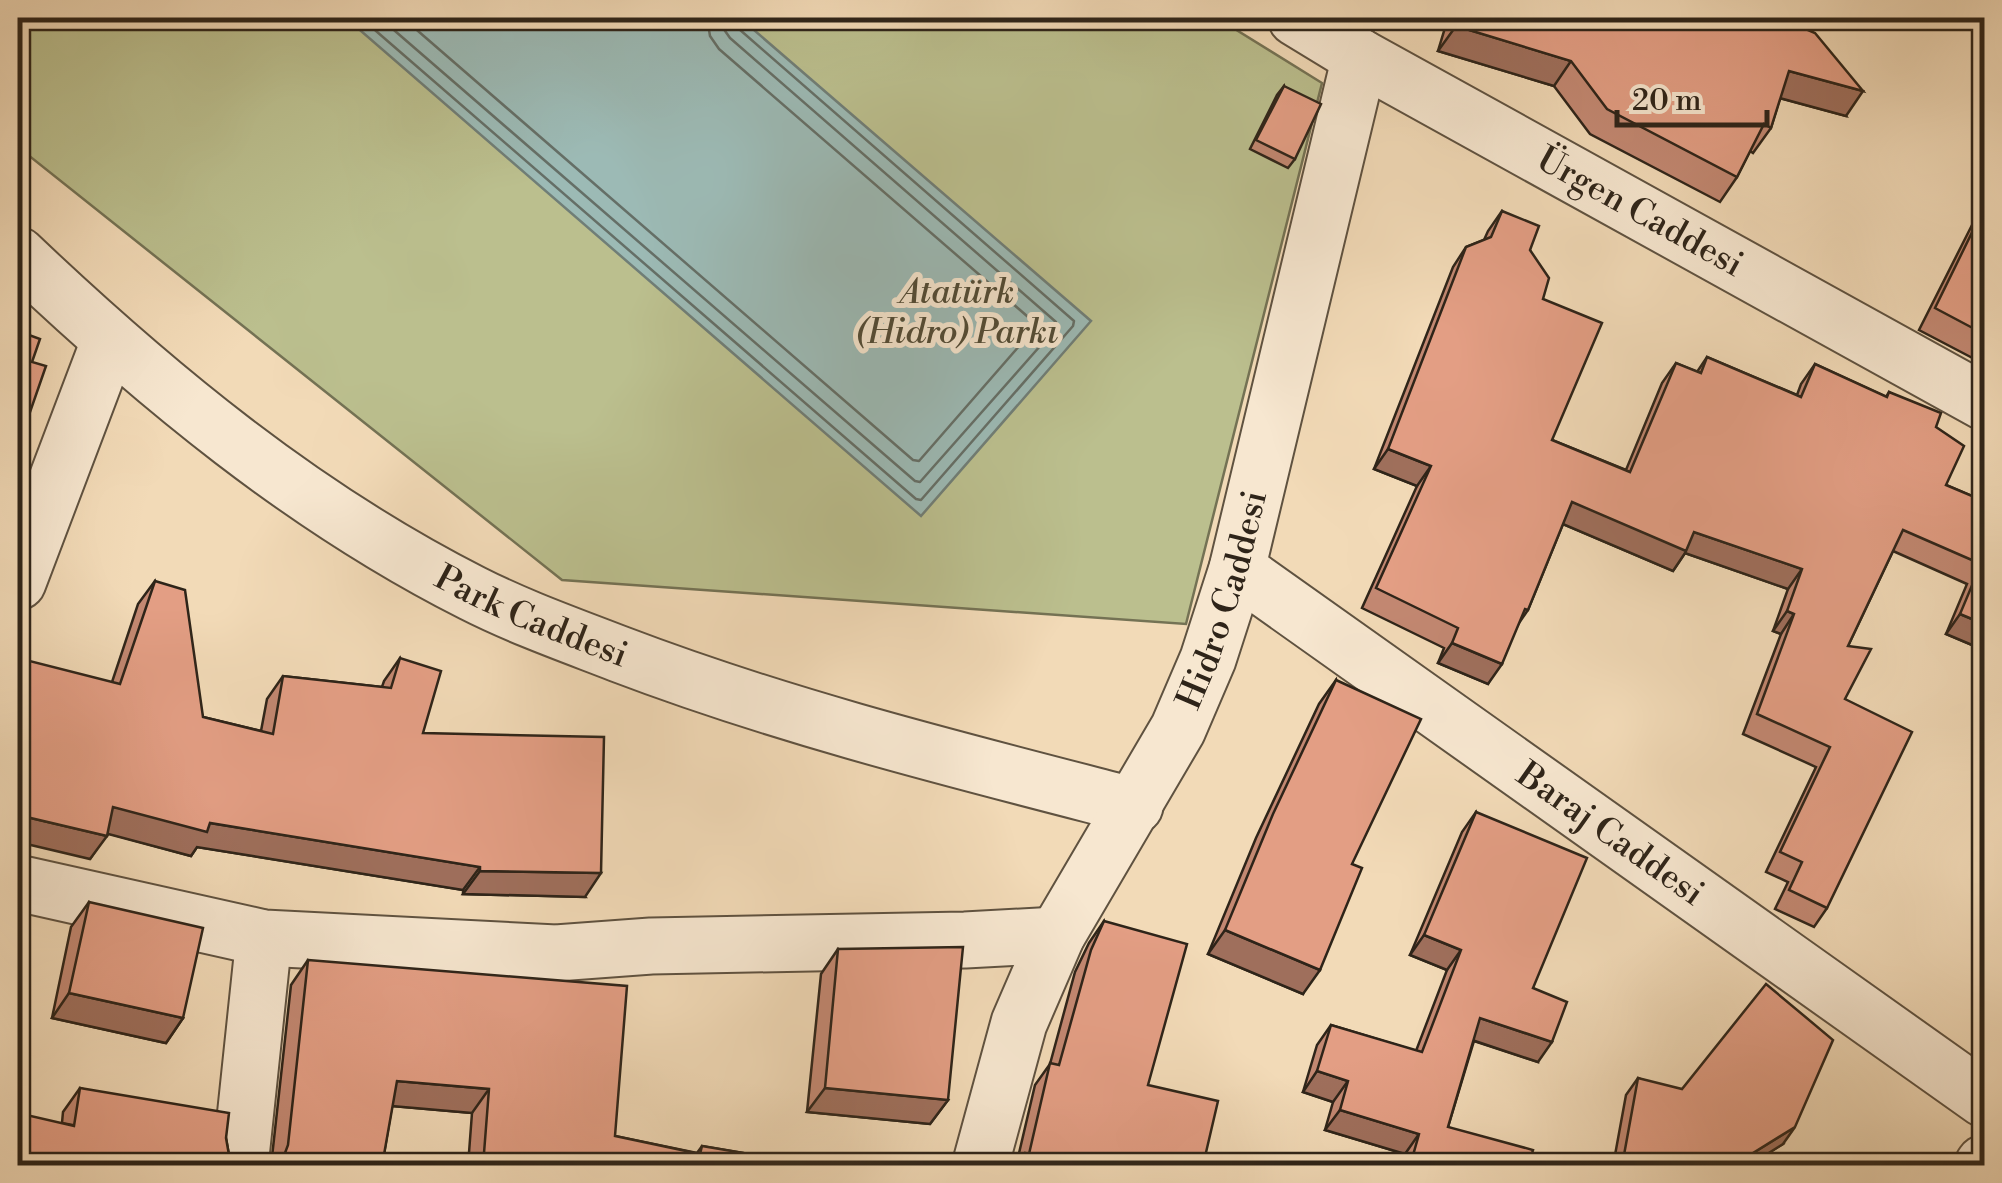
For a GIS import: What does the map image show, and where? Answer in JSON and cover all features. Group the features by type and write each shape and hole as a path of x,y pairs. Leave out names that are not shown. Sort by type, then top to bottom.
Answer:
{"street":[{"name":"Ürgen Caddesi","path":"1296,18 1984,402"},
{"name":"Hidro Caddesi","path":"980,1166 1019,1023 1057,935 1178,729 1208,660 1237,569 1360,57"},
{"name":"Park Caddesi","path":"18,255 109,342 282,478 472,593 550,628 750,702 1135,806"},
{"path":"18,582 109,342"},
{"name":"Baraj Caddesi","path":"1237,569 1984,1099"},
{"path":"18,884 264,938 556,953 651,946 1057,935"},
{"path":"240,1166 264,938"}],"green space":[{"name":"Atatürk (Hidro) Parkı","path":"18,18 1217,18 1322,83 1186,624 562,580 18,147"}],"water":[{"path":"346,18 740,18 1091,321 921,516"}],"building":[{"path":"1458,18 1780,18 1815,33 1863,91 1789,71 1771,128 1764,124 1737,177 1607,109 1571,61 1456,26"},
{"path":"1284,86 1321,104 1295,159 1256,140"},
{"path":"1984,208 1984,334 1935,308"},
{"path":"1502,211 1539,226 1530,250 1549,278 1543,299 1602,323 1552,440 1630,472 1676,363 1701,373 1707,357 1801,397 1815,364 1887,397 1889,392 1941,413 1936,427 1964,446 1946,485 1984,501 1984,624 1960,614 1981,564 1903,530 1848,646 1871,649 1845,699 1912,732 1827,908 1789,890 1802,862 1780,852 1830,747 1757,714 1794,614 1787,611 1802,569 1694,532 1686,551 1572,502 1502,664 1452,643 1458,628 1376,588 1431,466 1388,449 1466,247 1491,237"},
{"path":"18,331 40,339 32,362 46,366 29,415 18,412"},
{"path":"155,581 185,590 203,717 273,734 283,676 391,688 400,658 441,671 423,733 604,737 601,873 480,871 480,867 210,823 207,832 113,807 107,836 18,815 18,658 120,684"},
{"path":"1336,680 1421,719 1352,864 1362,868 1320,970 1225,930 1273,814"},
{"path":"1476,812 1587,858 1533,988 1567,1002 1552,1042 1480,1018 1448,1127 1533,1150 1528,1166 1410,1166 1419,1134 1340,1110 1348,1081 1317,1071 1331,1025 1422,1052 1461,950 1424,935"},
{"path":"89,902 203,928 183,1018 69,993"},
{"path":"1104,921 1187,944 1148,1085 1218,1101 1204,1161 1215,1166 1017,1166 1025,1153 1029,1154 1050,1063 1059,1065 1091,950"},
{"path":"963,947 948,1100 825,1088 838,949"},
{"path":"308,960 627,986 615,1136 700,1154 702,1146 820,1166 483,1166 489,1089 397,1081 382,1166 275,1166 282,1161 288,1145"},
{"path":"1766,984 1833,1040 1795,1127 1732,1166 1622,1166 1638,1078 1682,1089"},
{"path":"80,1088 229,1113 226,1138 229,1155 238,1166 18,1166 18,1113 74,1126"}]}
